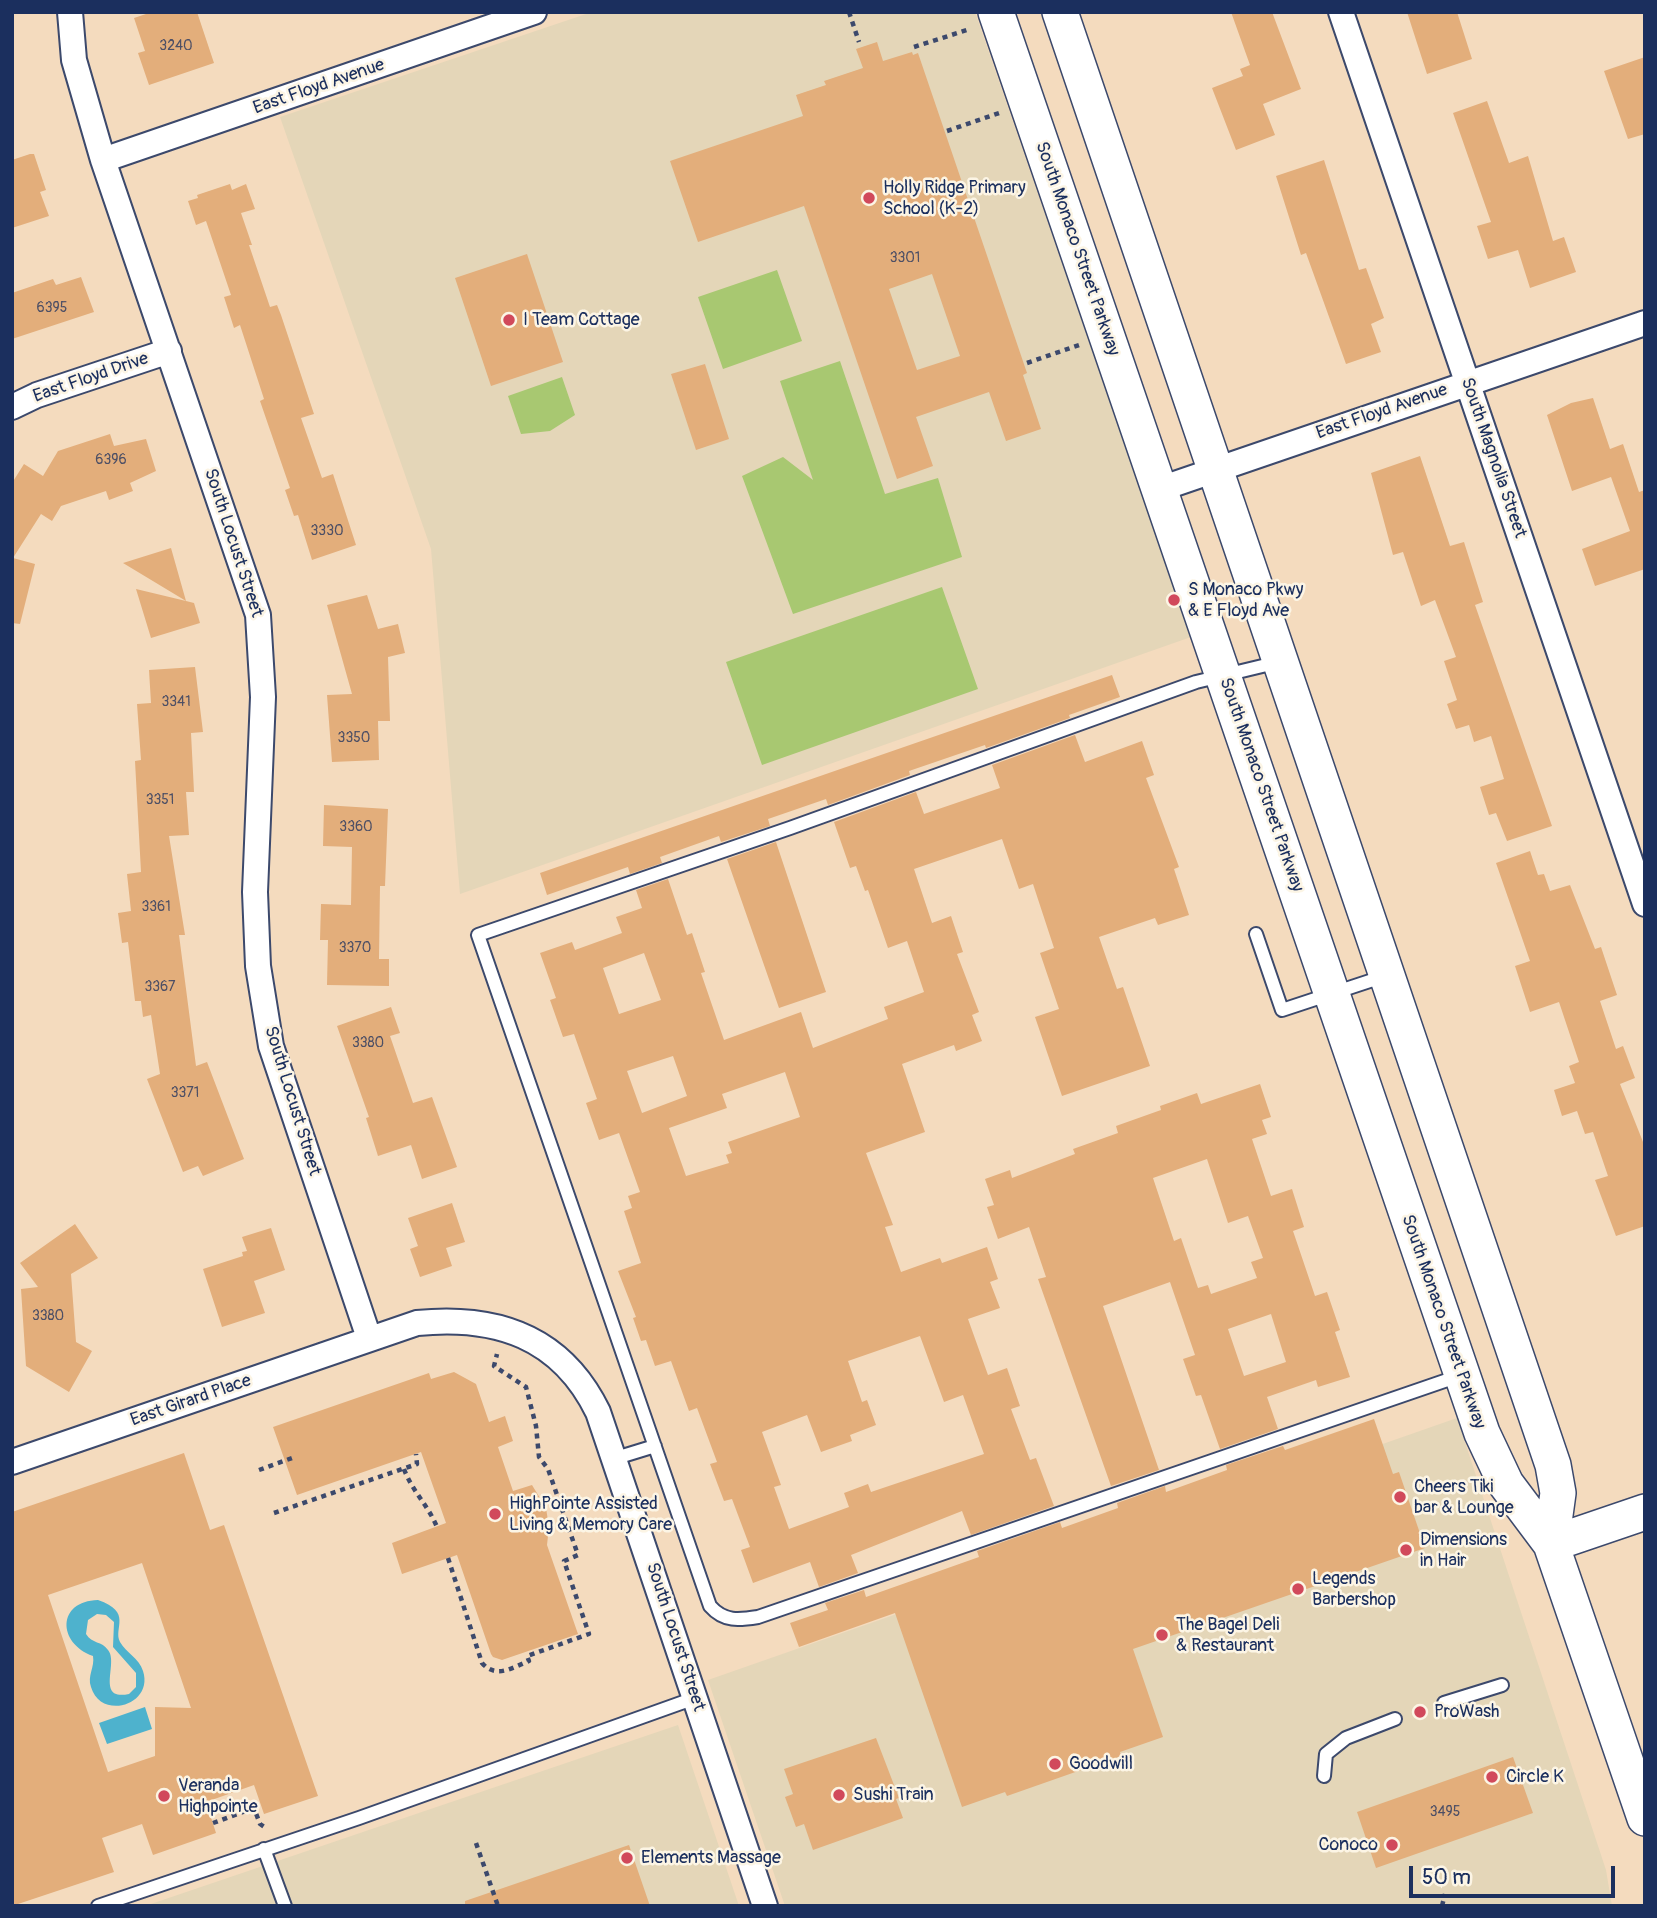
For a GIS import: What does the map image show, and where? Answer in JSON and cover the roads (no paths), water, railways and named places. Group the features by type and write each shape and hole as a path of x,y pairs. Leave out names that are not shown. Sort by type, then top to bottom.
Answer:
{"main road":[{"name":"South Monaco Street Parkway","path":"1059,12 1217,470 1553,1465 1558,1493 1551,1544"},
{"name":"South Monaco Street Parkway","path":"986,20 1160,489 1461,1375 1499,1471 1522,1508 1551,1544 1645,1818"},
{"path":"1551,1544 1645,1513"}],"street":[{"name":"South Locust Street","path":"70,12 74,60 103,160 258,615 263,697 255,930 271,1046 369,1338 417,1323 446,1320 479,1321 506,1328 546,1348 573,1373 592,1398 616,1458 765,1906"},
{"name":"East Floyd Avenue","path":"103,160 534,12"},
{"name":"South Magnolia Street","path":"1341,12 1645,904"},
{"name":"East Floyd Avenue","path":"1160,489 1645,323"},
{"name":"East Floyd Drive","path":"12,407 37,395 169,351"},
{"name":"East Girard Place","path":"12,1462 369,1338"}],"lane":[{"path":"1280,662 1184,686 790,828 478,935 710,1606 719,1616 744,1619 771,1613 1461,1375"},
{"path":"1256,934 1282,1010 1386,976"},
{"path":"616,1458 655,1446"},
{"path":"1444,1703 1502,1685"},
{"path":"98,1906 695,1698"},
{"path":"1324,1776 1326,1754 1346,1738 1395,1719"},
{"path":"264,1849 285,1906"}],"water":[{"path":"98,1600 109,1605 118,1615 120,1642 143,1671 141,1693 134,1700 115,1706 105,1704 91,1687 93,1656 73,1642 67,1624 75,1607","holes":["97,1614 106,1615 114,1622 113,1647 136,1673 136,1687 129,1694 119,1695 113,1692 110,1687 111,1656 103,1645 86,1634 88,1620"]},
{"path":"145,1707 152,1729 107,1744 99,1723"}],"place":[{"name":"Holly Ridge Primary School (K-2)","path":"869,198"},
{"name":"I Team Cottage","path":"509,320"},
{"name":"S Monaco Pkwy & E Floyd Ave","path":"1174,600"},
{"name":"Cheers Tiki bar & Lounge","path":"1400,1497"},
{"name":"HighPointe Assisted Living & Memory Care","path":"495,1514"},
{"name":"Dimensions in Hair","path":"1406,1550"},
{"name":"Legends Barbershop","path":"1298,1589"},
{"name":"The Bagel Deli & Restaurant","path":"1162,1635"},
{"name":"ProWash","path":"1420,1712"},
{"name":"Goodwill","path":"1055,1764"},
{"name":"Circle K","path":"1492,1777"},
{"name":"Sushi Train","path":"839,1795"},
{"name":"Veranda Highpointe","path":"164,1796"},
{"name":"Conoco","path":"1392,1845"},
{"name":"Elements Massage","path":"627,1858"}]}
